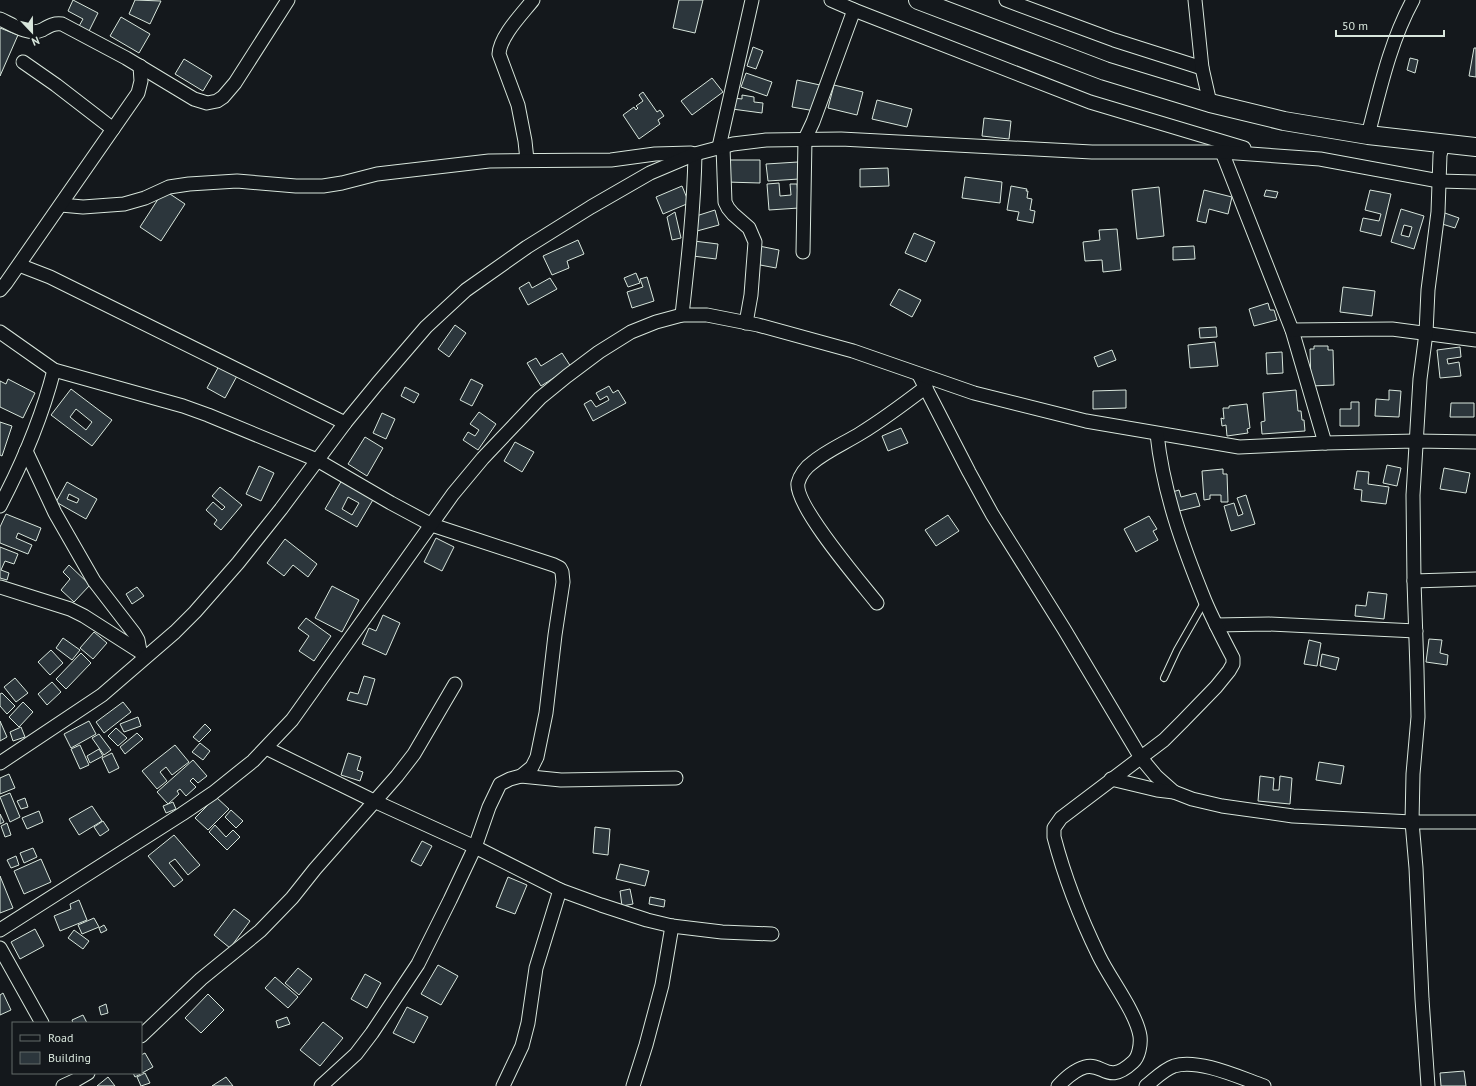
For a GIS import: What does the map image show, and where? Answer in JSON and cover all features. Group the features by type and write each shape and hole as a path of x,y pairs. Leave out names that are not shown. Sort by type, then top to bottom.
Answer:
{"main road":[{"path":"918,0 1105,71 1210,104 1284,121 1368,135 1476,147"}],"street":[{"path":"0,19 30,31 40,31 55,23 62,24 140,66 194,99 207,103 217,101 223,97 235,83 288,0"},
{"path":"527,160 518,105 498,54 506,35 533,0"},
{"path":"746,323 751,295 755,242 749,228 733,214 725,202 721,147 752,0"},
{"path":"831,0 1090,102 1267,155"},
{"path":"1006,0 1114,40 1202,68"},
{"path":"1195,0 1202,68 1210,104"},
{"path":"1368,135 1395,38 1413,0"},
{"path":"803,252 805,139 813,122 854,10"},
{"path":"23,62 56,85 113,129"},
{"path":"0,290 19,265 138,93 142,81 140,66"},
{"path":"138,93 155,85 169,85"},
{"path":"0,763 102,695 117,683 143,653 174,632 195,612 238,563 281,509 345,423 377,384 426,328 466,290 527,247 591,207 650,173 697,153 733,144 766,140 805,139 841,139 1092,152 1222,152 1320,159 1439,180 1476,182"},
{"path":"1428,1086 1422,1000 1416,868 1412,822 1413,774 1418,717 1413,495 1420,379 1426,333 1428,290 1438,212 1440,155 1443,144"},
{"path":"1222,152 1292,330 1325,443"},
{"path":"61,205 83,207 124,204 145,198 169,187 189,184 237,182 296,186 323,186 377,174 489,161 611,160 654,154 697,153"},
{"path":"682,315 689,258 697,153"},
{"path":"19,265 50,277 345,423"},
{"path":"0,930 182,814 254,761 292,720 453,494 473,470 540,398 598,352 631,332 656,322 682,315 707,315 758,325 853,351 974,393 1086,421 1239,447 1416,441 1476,442"},
{"path":"1292,330 1392,329 1476,340"},
{"path":"0,332 54,370 202,413 317,460 432,525 560,568 563,582 546,713 540,746 532,767 522,776"},
{"path":"0,506 26,451 46,400 54,370"},
{"path":"919,375 992,514 1028,569 1141,758 1156,776 1174,792"},
{"path":"877,603 836,552 814,520 800,497 798,484 802,473 811,463 895,411 926,387"},
{"path":"1058,1086 1076,1070 1086,1067 1092,1067 1110,1074 1119,1073 1135,1060 1139,1048 1140,1037 1136,1022 1100,957 1075,904 1054,837 1054,828 1062,818 1111,779 1164,740 1216,687 1233,664 1233,658 1205,601 1171,507 1159,454 1157,434"},
{"path":"26,451 55,513 94,581 134,633 143,653"},
{"path":"1414,581 1476,579"},
{"path":"0,587 84,616 143,653"},
{"path":"1216,625 1269,624 1416,631"},
{"path":"142,1035 196,983 260,930 292,898 397,776 414,754 455,684"},
{"path":"266,748 374,801 475,846 560,890 600,905 672,926 722,932 772,934"},
{"path":"321,1086 356,1054 418,964 437,929 475,846 489,807 500,784 510,779 522,776 561,780 676,778"},
{"path":"1111,779 1157,790 1174,792 1192,799 1222,806 1294,816 1412,822 1476,822"},
{"path":"503,1086 522,1046 536,968 560,890"},
{"path":"633,1086 662,985 672,926"},
{"path":"0,948 41,1022"},
{"path":"1146,1086 1164,1071 1175,1066 1190,1065 1210,1067 1264,1086"},
{"path":"63,1086 86,1074"}],"lane":[{"path":"1164,678 1177,650 1205,601"}],"building":[{"path":"73,0 98,13 88,33 78,28 83,19 68,11"},
{"path":"135,0 161,1 150,24 129,14"},
{"path":"679,0 703,0 695,33 673,28"},
{"path":"121,17 150,34 139,53 110,36"},
{"path":"0,28 18,35 0,76"},
{"path":"753,47 763,51 756,69 747,66"},
{"path":"1474,48 1476,48 1476,77 1469,76"},
{"path":"1410,58 1418,60 1415,73 1407,70"},
{"path":"184,59 212,76 203,91 175,74"},
{"path":"746,73 772,82 767,96 741,87"},
{"path":"712,78 723,92 692,115 681,101"},
{"path":"797,80 820,85 815,111 792,107"},
{"path":"834,85 863,92 857,115 828,108"},
{"path":"643,92 657,112 660,110 664,116 658,120 660,124 639,139 623,115 634,107 636,110 638,108 636,106 643,101 639,95"},
{"path":"742,95 754,97 754,102 763,103 762,113 732,109 734,98 742,99"},
{"path":"877,100 912,109 907,127 872,119"},
{"path":"984,118 1011,121 1009,139 982,136"},
{"path":"726,160 760,160 760,183 726,182"},
{"path":"798,162 799,179 768,181 766,164"},
{"path":"888,168 889,186 860,187 860,169"},
{"path":"965,177 1002,182 1000,203 962,198"},
{"path":"779,183 780,196 791,195 790,184 797,184 799,208 769,210 767,184"},
{"path":"682,186 689,203 663,214 656,197"},
{"path":"1011,186 1027,189 1027,198 1032,199 1030,210 1035,211 1033,223 1017,220 1019,212 1007,210"},
{"path":"1159,187 1164,236 1137,239 1132,190"},
{"path":"164,190 185,204 161,241 140,227"},
{"path":"1204,190 1232,197 1228,214 1209,209 1206,223 1197,221"},
{"path":"1266,190 1278,192 1276,198 1264,196"},
{"path":"1370,190 1391,194 1381,236 1360,231 1363,218 1379,221 1381,214 1365,210"},
{"path":"1401,209 1424,216 1414,249 1391,242","holes":["1404,225 1412,227 1409,237 1401,235"]},
{"path":"715,210 719,225 697,231 693,217"},
{"path":"675,212 681,238 672,240 667,217"},
{"path":"1442,212 1459,218 1455,228 1439,223"},
{"path":"1117,229 1121,270 1103,272 1102,260 1085,261 1083,242 1100,240 1099,230"},
{"path":"914,233 935,242 926,262 905,253"},
{"path":"578,240 584,254 567,261 569,268 552,275 543,256"},
{"path":"694,241 718,244 716,259 693,256"},
{"path":"759,246 779,250 776,268 755,264"},
{"path":"1194,246 1195,259 1173,260 1173,247"},
{"path":"636,273 640,283 628,287 624,278"},
{"path":"647,277 654,301 632,308 627,292 643,287 640,279"},
{"path":"550,278 557,289 528,305 519,288 529,282 532,288"},
{"path":"1343,287 1375,291 1372,316 1340,312"},
{"path":"899,289 921,300 912,317 890,305"},
{"path":"1268,303 1270,310 1274,310 1277,320 1254,326 1249,309"},
{"path":"455,325 466,333 449,357 438,349"},
{"path":"1216,327 1217,337 1200,338 1199,328"},
{"path":"1215,342 1218,366 1190,368 1188,345"},
{"path":"1314,346 1328,346 1328,350 1333,350 1334,385 1311,386 1310,349 1314,349"},
{"path":"1460,347 1461,357 1447,359 1448,364 1459,362 1461,376 1440,378 1437,350"},
{"path":"1112,350 1116,360 1098,367 1094,357"},
{"path":"1282,352 1283,373 1267,374 1266,353"},
{"path":"562,353 571,367 541,386 527,363 536,358 541,366"},
{"path":"219,366 237,376 225,398 207,388"},
{"path":"8,379 35,393 23,418 0,407 0,381 6,384"},
{"path":"471,379 483,385 472,406 460,400"},
{"path":"609,386 613,393 618,390 626,403 593,421 584,404 591,400 596,407 609,400 607,396 600,400 596,393"},
{"path":"405,387 419,394 414,403 401,396"},
{"path":"71,389 112,420 92,446 51,415","holes":["76,409 92,422 86,430 70,417"]},
{"path":"1126,390 1126,408 1093,409 1093,391"},
{"path":"1296,390 1298,411 1301,411 1305,431 1262,434 1261,422 1265,421 1263,393"},
{"path":"1389,390 1401,391 1399,417 1375,416 1376,399 1389,400"},
{"path":"1351,402 1359,402 1359,426 1340,426 1340,409 1351,409"},
{"path":"1451,403 1474,403 1474,417 1450,417"},
{"path":"1247,404 1250,428 1247,429 1248,433 1227,436 1226,425 1222,426 1221,418 1224,419 1223,408"},
{"path":"479,412 496,424 478,450 463,440 468,432 475,436 479,430 470,424"},
{"path":"382,413 395,419 386,439 373,433"},
{"path":"0,422 12,426 2,456 0,455"},
{"path":"901,428 908,443 888,451 882,436"},
{"path":"365,437 383,448 367,476 348,464"},
{"path":"515,442 534,452 522,472 504,461"},
{"path":"1387,465 1401,468 1397,486 1383,483"},
{"path":"259,466 274,473 261,501 246,494"},
{"path":"1444,468 1470,473 1466,493 1440,489"},
{"path":"1223,469 1223,474 1227,474 1228,502 1221,502 1221,495 1210,495 1210,499 1204,500 1202,471"},
{"path":"1357,471 1369,472 1368,484 1389,487 1386,504 1361,501 1362,490 1354,489"},
{"path":"342,480 374,498 357,527 325,509","holes":["348,497 359,503 352,515 342,509"]},
{"path":"67,482 97,499 86,519 56,502","holes":["69,494 79,499 77,503 67,499"]},
{"path":"220,487 242,505 221,530 214,524 217,520 206,510 213,502 222,510 225,507 212,496"},
{"path":"1179,490 1181,497 1196,493 1200,506 1175,512 1169,493"},
{"path":"1246,495 1255,524 1231,531 1224,506 1234,503 1238,516 1243,514 1237,498"},
{"path":"6,514 41,528 36,541 18,533 16,538 32,545 28,554 0,543 0,527"},
{"path":"948,515 959,531 936,546 925,530"},
{"path":"1149,516 1157,529 1153,531 1158,540 1136,552 1124,529"},
{"path":"436,538 454,547 442,571 424,562"},
{"path":"285,539 317,564 308,577 293,565 284,576 267,563"},
{"path":"0,547 18,554 14,564 5,561 1,570 9,573 7,580 0,578"},
{"path":"69,565 90,585 74,602 61,590 70,579 63,572"},
{"path":"332,586 359,600 342,632 315,618"},
{"path":"137,587 144,596 132,604 126,594"},
{"path":"1368,592 1387,594 1384,619 1355,616 1356,605 1366,606"},
{"path":"383,615 400,623 386,655 362,644 369,628 376,631"},
{"path":"306,618 331,636 314,661 299,651 309,636 298,628"},
{"path":"94,632 107,643 93,659 80,648"},
{"path":"63,638 80,650 72,660 56,648"},
{"path":"1429,639 1442,640 1440,653 1448,655 1447,665 1426,662"},
{"path":"1309,640 1321,643 1317,666 1304,664"},
{"path":"51,650 63,663 50,675 38,662"},
{"path":"81,653 91,663 66,689 56,679"},
{"path":"1322,654 1339,658 1336,670 1320,666"},
{"path":"364,676 375,679 367,705 347,700 350,692 358,694"},
{"path":"15,678 28,693 16,702 4,687"},
{"path":"52,682 61,692 47,705 38,694"},
{"path":"2,693 15,706 7,714 0,706 0,694"},
{"path":"23,702 33,712 19,727 9,717"},
{"path":"123,702 131,712 104,733 96,722"},
{"path":"138,717 141,726 124,732 120,724"},
{"path":"0,721 7,737 0,741"},
{"path":"89,721 96,734 71,748 64,734"},
{"path":"205,724 211,730 199,742 193,737"},
{"path":"21,727 25,737 13,741 10,732"},
{"path":"116,728 127,738 118,746 108,736"},
{"path":"137,733 143,739 125,754 120,747"},
{"path":"99,734 111,750 104,755 92,738"},
{"path":"200,743 210,751 203,760 192,752"},
{"path":"80,745 89,765 80,769 71,749"},
{"path":"175,745 189,762 172,775 166,767 160,772 167,781 157,789 142,771"},
{"path":"99,749 103,756 90,763 87,756"},
{"path":"112,753 119,768 109,773 102,758"},
{"path":"348,753 361,757 357,770 363,772 360,781 341,775"},
{"path":"193,760 207,776 198,783 193,778 190,781 196,787 186,796 180,789 177,791 179,794 168,804 157,792"},
{"path":"1319,762 1344,766 1341,784 1316,780"},
{"path":"9,774 15,788 0,794 0,778"},
{"path":"1260,776 1274,778 1273,790 1279,790 1280,776 1292,778 1290,804 1258,801"},
{"path":"10,793 20,817 10,822 0,797"},
{"path":"216,797 229,809 208,830 195,818"},
{"path":"25,798 28,807 21,809 17,801"},
{"path":"173,802 176,809 166,813 163,806"},
{"path":"92,806 102,821 79,835 69,819"},
{"path":"231,810 243,821 236,828 225,817"},
{"path":"39,811 43,822 27,829 22,818"},
{"path":"0,814 4,822 0,824"},
{"path":"103,821 109,830 100,836 94,827"},
{"path":"7,823 11,835 5,837 1,826"},
{"path":"215,825 226,837 233,830 240,837 227,850 209,832"},
{"path":"595,827 610,829 608,855 593,853"},
{"path":"174,835 200,865 188,875 175,859 169,863 183,880 174,887 148,856"},
{"path":"422,841 432,846 421,866 411,861"},
{"path":"33,848 37,857 24,863 20,853"},
{"path":"16,856 19,865 11,868 7,860"},
{"path":"41,859 51,882 24,894 14,871"},
{"path":"620,864 649,871 645,886 616,879"},
{"path":"0,876 13,908 0,913"},
{"path":"508,877 527,885 515,914 496,907"},
{"path":"630,889 633,904 622,906 620,891"},
{"path":"650,897 665,900 664,907 649,904"},
{"path":"79,900 87,920 60,931 54,916 71,909 70,904"},
{"path":"234,909 250,921 230,948 214,935"},
{"path":"94,918 99,927 82,934 78,925"},
{"path":"104,925 107,930 101,933 99,928"},
{"path":"35,929 44,946 20,959 11,942"},
{"path":"74,930 89,941 83,949 68,938"},
{"path":"438,965 458,976 441,1005 421,994"},
{"path":"298,968 312,979 299,995 285,983"},
{"path":"365,974 381,983 367,1008 351,999"},
{"path":"275,977 298,997 288,1008 265,988"},
{"path":"3,993 11,1010 0,1015 0,995"},
{"path":"208,994 224,1010 201,1033 185,1018"},
{"path":"106,1004 108,1013 101,1015 99,1007"},
{"path":"407,1007 428,1017 414,1043 393,1033"},
{"path":"83,1015 86,1022 73,1022 72,1020"},
{"path":"287,1017 290,1024 278,1028 276,1021"},
{"path":"323,1022 343,1038 320,1066 300,1050"},
{"path":"145,1053 153,1067 142,1073 142,1054"},
{"path":"1464,1071 1466,1086 1441,1086 1440,1073"},
{"path":"145,1073 150,1083 141,1086 137,1077"},
{"path":"134,1074 140,1074 135,1077"},
{"path":"108,1077 115,1086 97,1086"},
{"path":"226,1077 233,1086 212,1086"}]}
